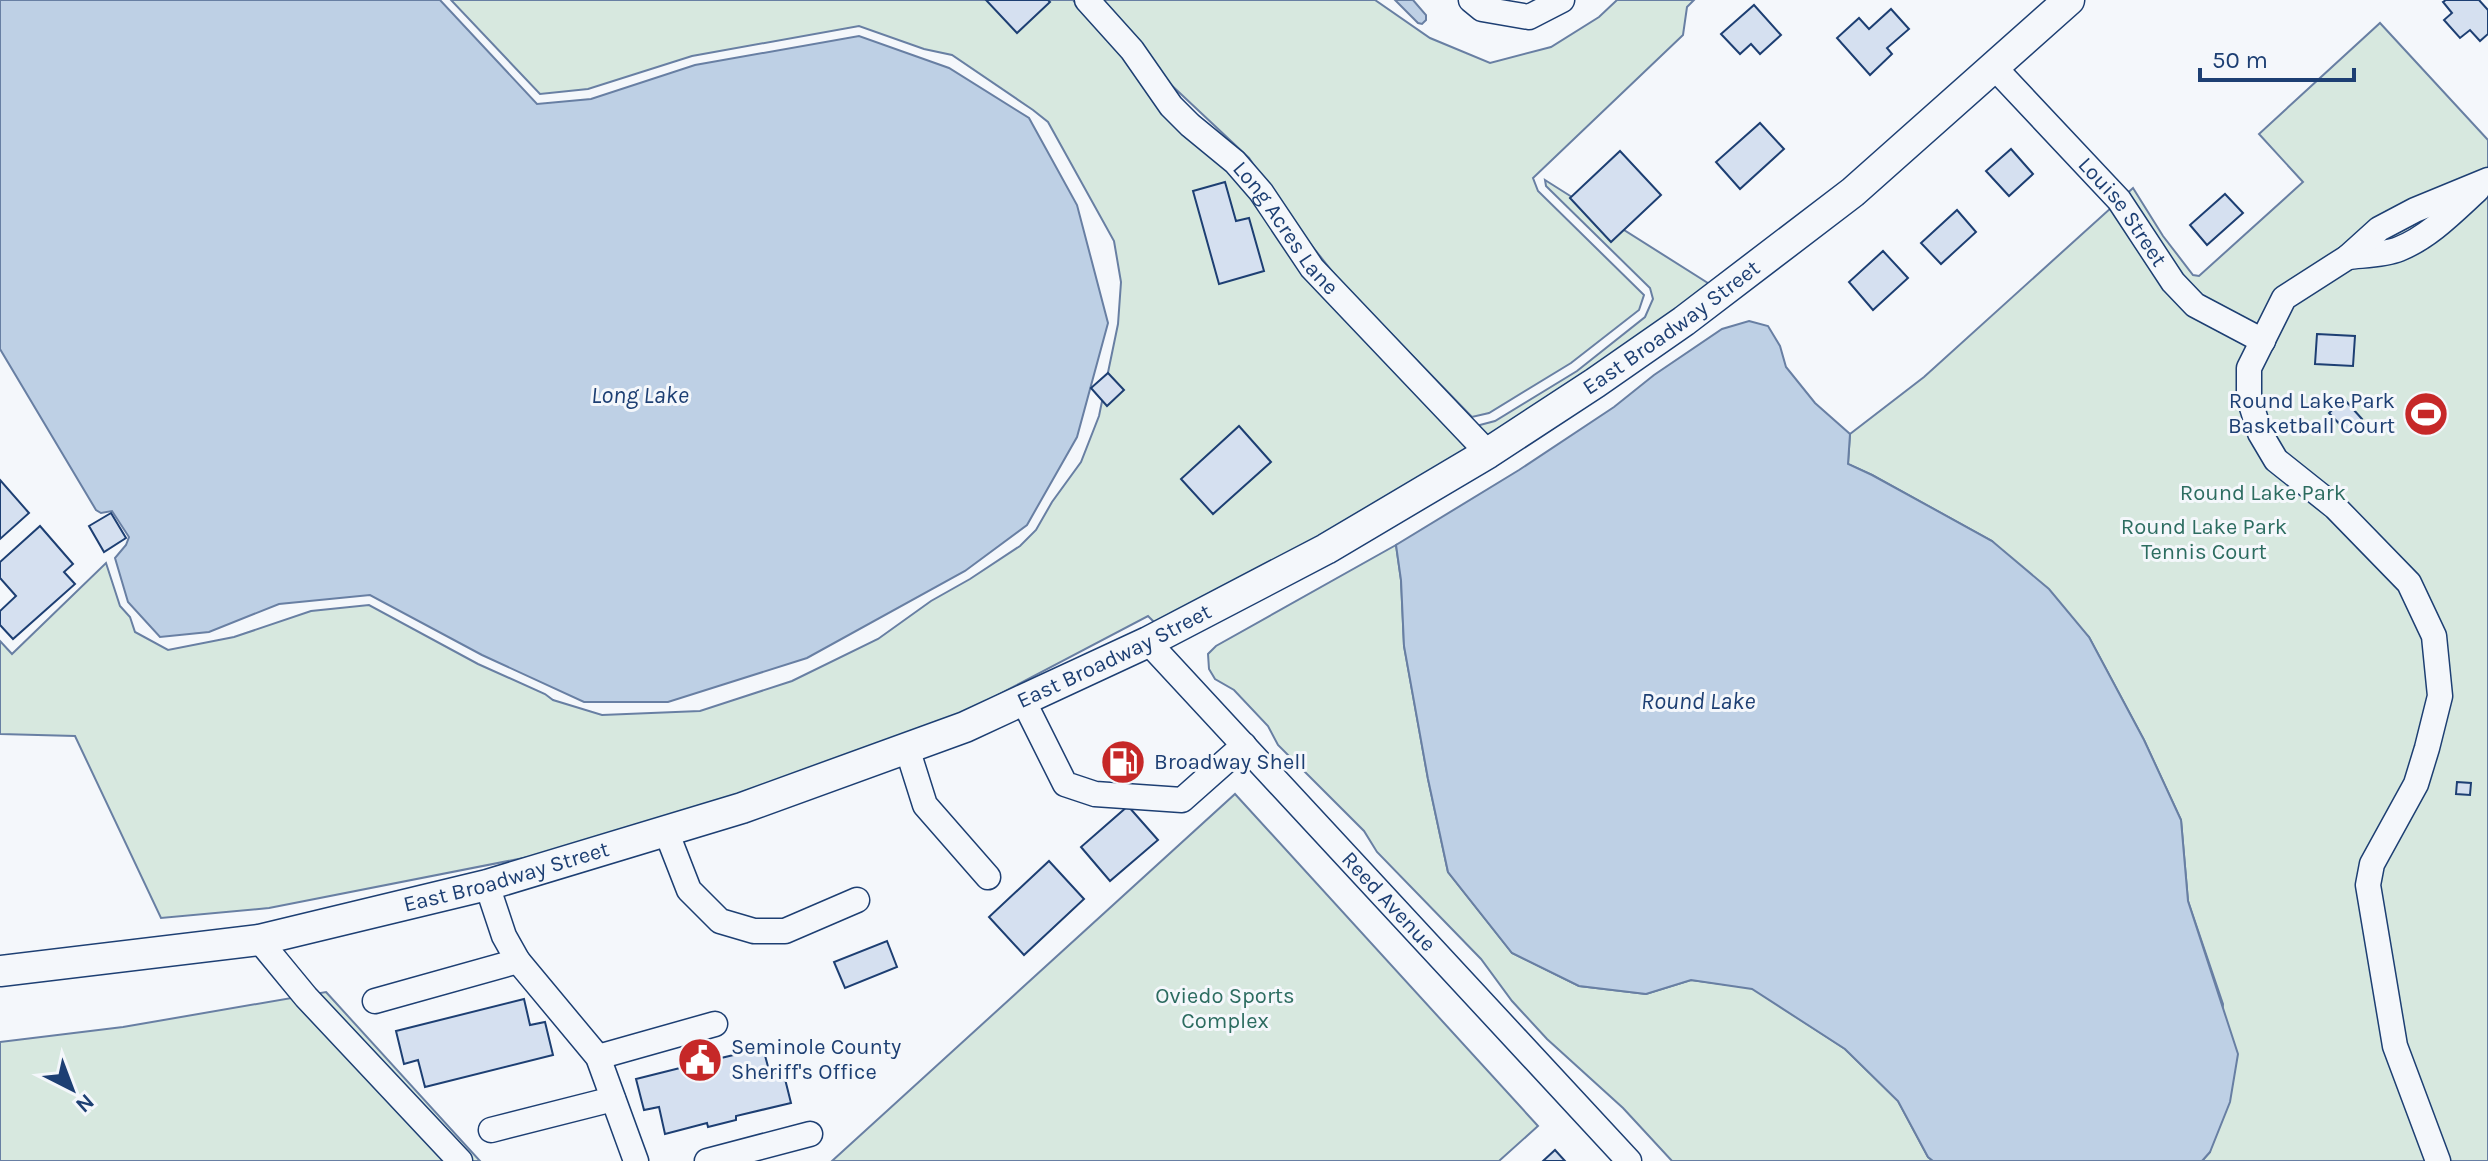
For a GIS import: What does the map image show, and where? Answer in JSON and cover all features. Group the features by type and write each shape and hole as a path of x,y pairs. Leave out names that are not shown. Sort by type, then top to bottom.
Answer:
{"main road":[{"name":"East Broadway Street","path":"0,971 259,940 487,885 742,808 965,727 1148,642 1326,549 1488,453 1684,321 1853,192 2069,0"}],"street":[{"name":"Long Acres Lane","path":"1087,0 1132,50 1171,106 1235,162 1261,192 1312,268 1488,453"},
{"path":"1471,0 1482,9 1529,17 1562,0"},
{"name":"Louise Street","path":"1994,67 2119,200 2173,282 2195,305 2263,341"},
{"path":"2438,1161 2395,1046 2368,885 2372,864 2416,784 2427,748 2440,696 2434,636 2409,583 2335,507 2276,460 2260,433 2249,398 2249,368 2284,298 2348,257 2397,250 2419,239 2488,180"},
{"name":"Reed Avenue","path":"1148,642 1629,1161"},
{"path":"1023,700 1065,784 1095,794 1182,800 1244,745"},
{"path":"907,748 925,805 988,877"},
{"path":"666,831 689,890 720,921 754,931 785,931 857,900"},
{"path":"487,885 504,936 518,961 598,1057 636,1161"},
{"path":"259,940 306,997 460,1161"},
{"path":"375,1001 518,961"},
{"path":"598,1057 715,1024"},
{"path":"491,1130 613,1099"},
{"path":"707,1161 810,1134"}],"green space":[{"path":"451,0 1073,0 1227,170 1470,450 1320,539 1156,624 1148,616 952,719 738,797 559,851 269,908 161,918 75,736 0,734 0,641 12,654 106,563 120,606 130,617 135,632 168,650 234,637 311,611 369,605 478,664 553,700 602,715 700,711 792,681 878,639 931,601 1020,546 1036,530 1081,462 1099,416 1118,324 1121,282 1114,241 1048,122 952,55 924,49 859,26 692,56 588,89 540,94"},
{"path":"1102,0 1375,0 1430,38 1490,63 1551,47 1599,17 1617,0 1694,0 1687,7 1683,35 1533,178 1538,191 1644,295 1639,310 1571,363 1489,413 1472,417 1339,280 1285,212 1249,158 1167,81"},
{"name":"Round Lake Park","path":"2380,23 2488,140 2488,1161 2202,1161 2210,1152 2223,1004 2188,901 2181,820 2144,740 2089,637 1992,541 1848,464 1850,434 1924,377 2133,188 2163,236 2193,275 2199,276 2303,182 2259,134"},
{"path":"1545,180 1711,285 1489,438 1476,426 1495,421 1577,371 1645,317 1653,299 1650,288 1546,186"},
{"path":"1396,545 1404,646 1448,872 1512,953 1579,986 1646,994 1691,980 1752,988 1845,1049 1898,1101 1933,1161 1672,1161 1623,1108 1547,1039 1512,1001 1481,959 1377,852 1364,831 1278,745 1268,726 1234,690 1215,679 1209,669 1208,654 1216,646"},
{"name":"Oviedo Sports Complex","path":"1235,794 1538,1126 1499,1161 832,1161"},
{"path":"326,992 480,1161 0,1161 0,1042 123,1027"}],"water":[{"name":"Long Lake","path":"0,0 440,0 537,104 591,99 695,65 859,36 949,68 1029,118 1077,205 1108,323 1077,437 1027,525 965,571 807,658 668,702 584,702 482,655 370,595 279,604 209,632 160,637 128,602 115,558 129,537 112,511 101,513 96,510 0,349"},
{"path":"1395,0 1413,0 1426,15 1426,20 1418,23"},
{"name":"Round Lake","path":"1749,321 1768,326 1780,346 1786,367 1815,403 1850,434 1848,464 1992,541 2049,589 2089,637 2144,740 2181,820 2188,901 2238,1054 2230,1102 2210,1152 2202,1161 1933,1161 1898,1101 1845,1049 1752,989 1691,980 1646,994 1579,986 1512,953 1448,872 1404,646 1396,545 1519,470 1614,407 1654,375 1722,329"}],"building":[{"path":"986,0 1048,0 1050,2 1017,33"},
{"path":"2479,0 2488,10 2488,34 2480,41 2470,30 2460,38 2444,20 2452,13 2443,2"},
{"path":"1754,5 1781,35 1760,54 1751,44 1740,54 1721,34"},
{"path":"1891,9 1909,29 1887,48 1892,54 1870,75 1837,38 1859,18 1869,29"},
{"path":"1760,123 1784,149 1740,189 1716,162"},
{"path":"2011,149 2033,174 2009,196 1986,171"},
{"path":"1620,151 1661,195 1611,242 1570,198"},
{"path":"1225,182 1236,221 1249,218 1264,271 1219,284 1193,191"},
{"path":"2225,194 2243,213 2207,245 2190,225"},
{"path":"1957,210 1976,232 1941,264 1921,243"},
{"path":"1883,251 1908,278 1873,310 1849,282"},
{"path":"2317,334 2355,336 2353,366 2315,364"},
{"path":"1108,373 1124,390 1107,406 1091,388"},
{"path":"2344,399 2362,419 2347,432 2329,413"},
{"path":"1239,426 1271,462 1213,514 1181,479"},
{"path":"0,480 29,513 0,539"},
{"path":"111,513 126,538 104,552 89,526"},
{"path":"40,526 73,564 64,572 75,584 13,639 0,625 0,611 16,596 0,578 0,562"},
{"path":"2457,782 2471,783 2470,795 2456,794"},
{"path":"1128,806 1158,840 1110,881 1081,847"},
{"path":"1049,861 1084,899 1024,955 989,917"},
{"path":"887,941 897,967 845,988 834,962"},
{"path":"524,999 530,1025 545,1022 553,1055 425,1087 418,1060 404,1064 396,1031"},
{"path":"763,1048 770,1074 783,1071 791,1103 736,1116 736,1120 708,1127 707,1123 665,1134 659,1107 644,1110 636,1079 692,1065 691,1061"},
{"path":"1555,1150 1565,1161 1543,1161"}],"place":[{"name":"Round Lake Park Basketball Court","path":"2426,414"},
{"name":"Broadway Shell","path":"1123,762"},
{"name":"Seminole County Sheriff's Office","path":"700,1060"}],"park label":[{"name":"Round Lake Park Tennis Court","path":"2204,540"}]}
